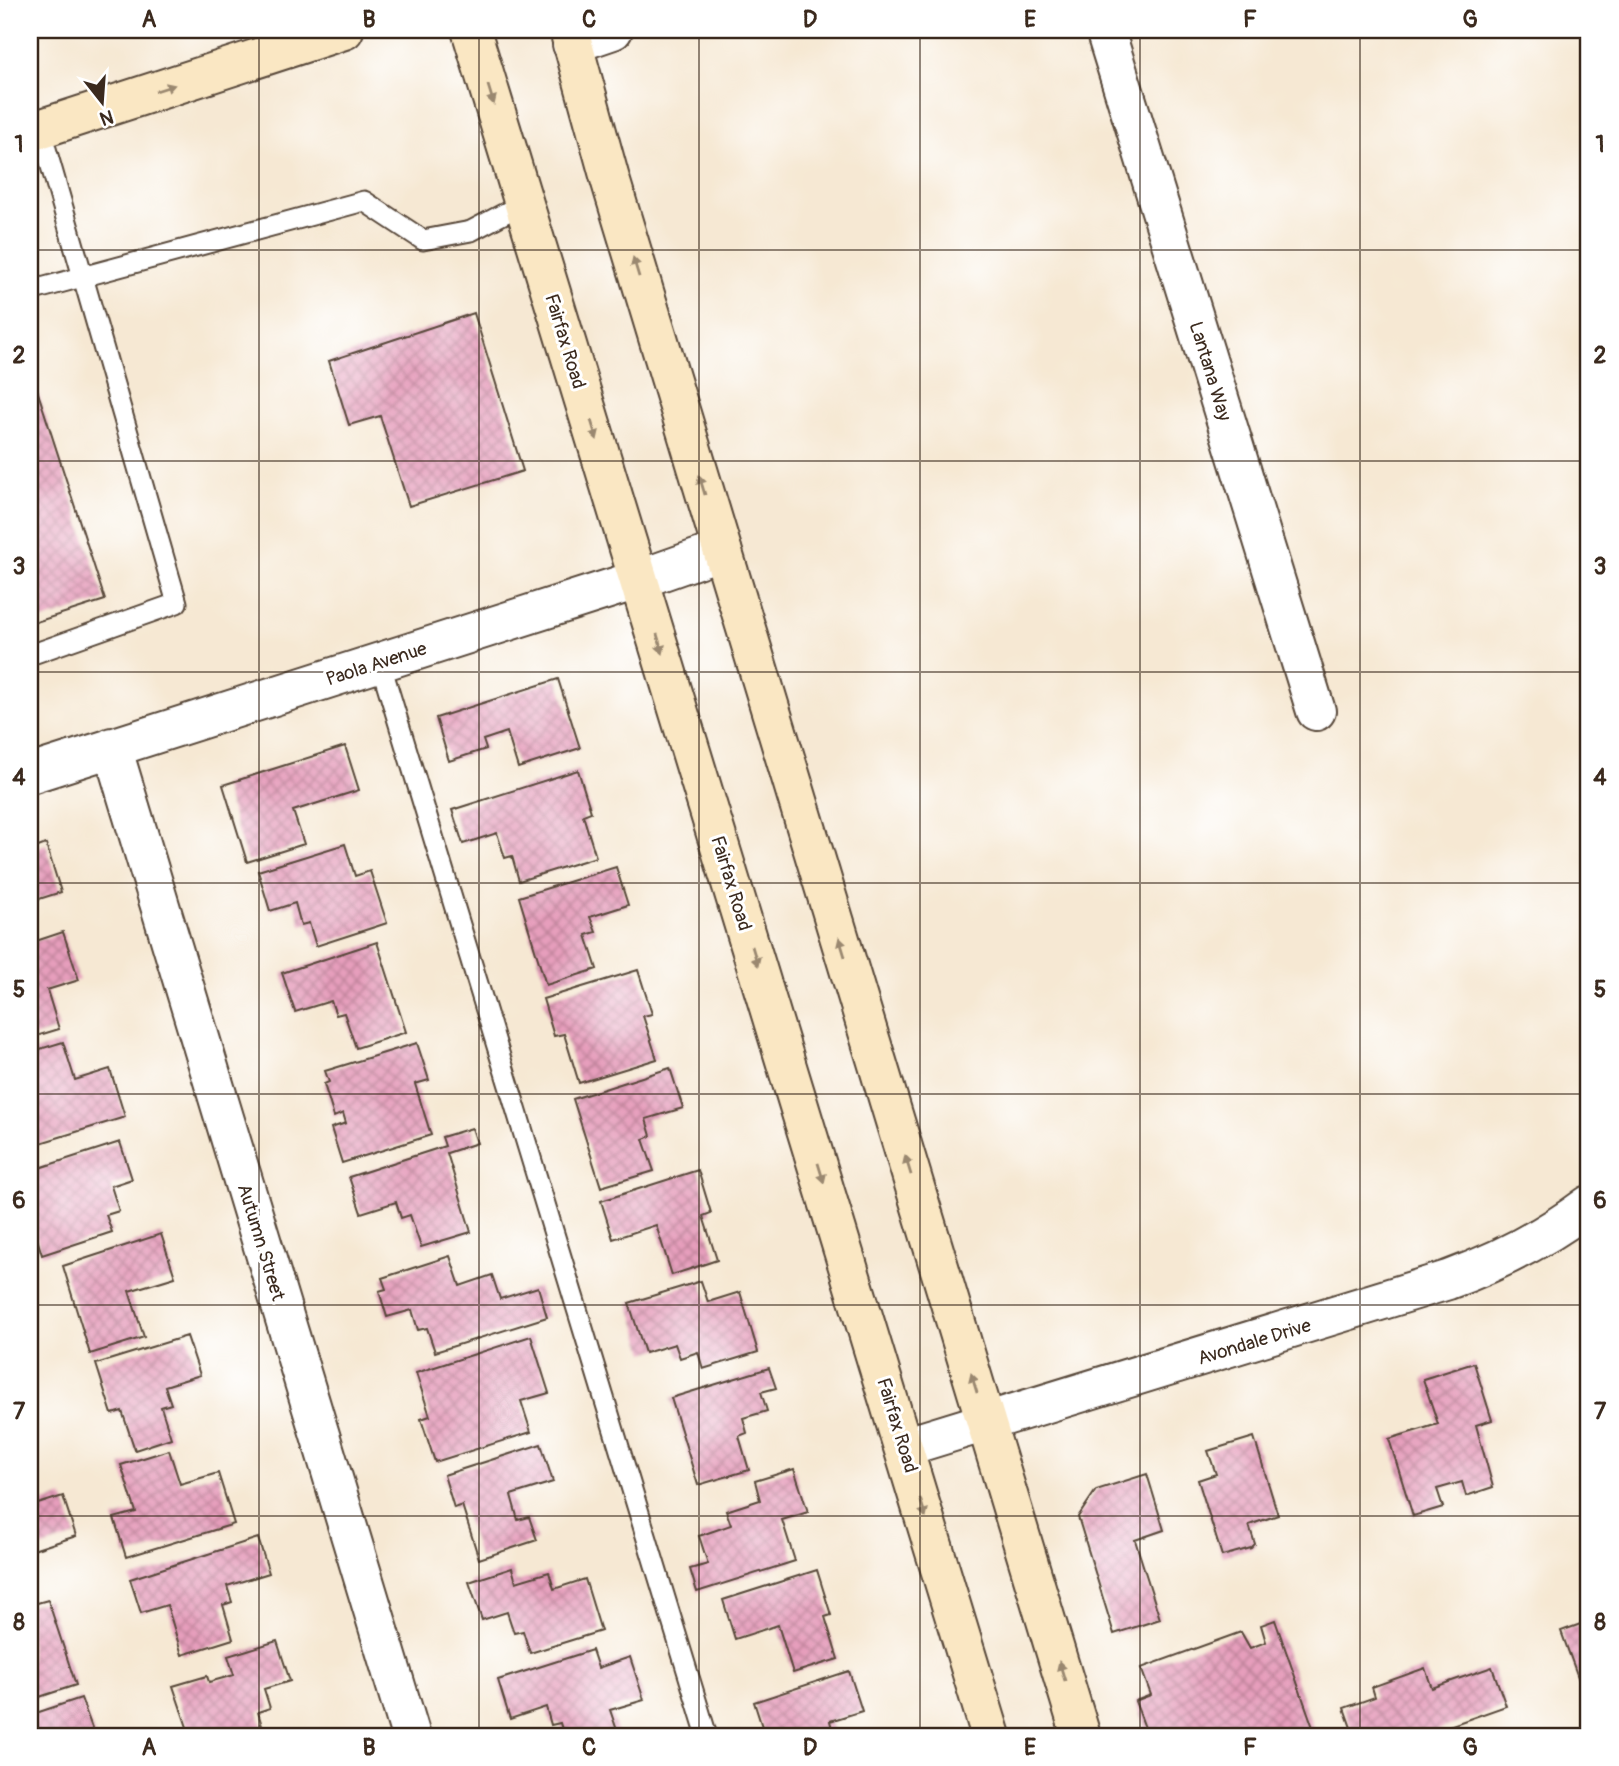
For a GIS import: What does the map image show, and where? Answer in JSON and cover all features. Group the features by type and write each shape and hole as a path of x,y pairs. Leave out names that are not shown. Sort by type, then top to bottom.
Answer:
{"main road":[{"path":"35,130 344,30"},
{"name":"Fairfax Road","path":"471,30 992,1736"},
{"path":"570,37 722,550 1081,1736"}],"street":[{"path":"570,37 613,30"},
{"name":"Lantana Way","path":"1105,30 1316,711"},
{"name":"Paola Avenue","path":"30,774 640,579 722,550"},
{"name":"Autumn Street","path":"112,747 411,1736"},
{"name":"Avondale Drive","path":"905,1447 1448,1280 1502,1260 1551,1233 1589,1205"}],"lane":[{"path":"30,655 177,603 83,277 35,130"},
{"path":"30,291 364,201 423,240 471,230 524,203"},
{"path":"380,662 707,1736"}],"building":[{"path":"474,313 523,471 409,506 380,416 349,425 329,361"},
{"path":"30,368 105,600 30,624"},
{"path":"558,679 580,748 518,768 507,732 483,740 486,749 449,761 436,718"},
{"path":"345,746 359,790 293,811 304,844 247,862 223,785"},
{"path":"578,770 591,812 583,815 596,857 519,881 512,856 505,858 497,833 463,844 452,810"},
{"path":"46,844 61,892 30,902 30,850"},
{"path":"345,844 355,876 370,871 387,923 316,946 309,923 301,925 295,903 270,911 258,871"},
{"path":"616,867 628,905 590,917 596,932 586,935 597,969 546,985 519,897"},
{"path":"63,932 79,980 47,990 59,1029 30,1038 30,943"},
{"path":"377,942 406,1032 356,1048 344,1013 336,1015 331,1001 295,1012 282,973"},
{"path":"638,970 652,1014 643,1016 657,1059 579,1083 564,1034 554,1036 543,999"},
{"path":"63,1042 75,1080 110,1069 125,1117 37,1144 30,1121 30,1052"},
{"path":"417,1043 429,1080 415,1084 431,1135 342,1163 331,1128 346,1123 343,1113 334,1117 324,1084 329,1082 325,1071"},
{"path":"670,1068 683,1108 646,1119 651,1136 643,1139 654,1171 601,1187 573,1099"},
{"path":"472,1128 477,1143 447,1153 471,1232 421,1247 410,1215 401,1218 396,1202 361,1213 349,1177 445,1146 442,1137"},
{"path":"120,1142 132,1179 111,1186 119,1211 106,1215 112,1232 42,1255 30,1216 30,1171"},
{"path":"698,1170 711,1213 703,1216 717,1260 672,1275 656,1225 613,1239 601,1201"},
{"path":"161,1234 175,1277 129,1291 144,1337 90,1354 63,1266"},
{"path":"450,1256 460,1286 492,1275 500,1299 538,1287 547,1317 435,1352 427,1328 418,1330 412,1310 387,1317 379,1291 386,1289 382,1278"},
{"path":"701,1281 708,1302 740,1292 758,1352 703,1369 698,1352 680,1358 675,1344 645,1353 629,1303"},
{"path":"187,1336 200,1375 165,1386 171,1404 161,1407 171,1438 135,1450 122,1411 112,1414 96,1364"},
{"path":"531,1336 549,1393 521,1401 531,1432 435,1462 421,1419 430,1416 416,1373"},
{"path":"1474,1363 1492,1420 1476,1425 1493,1487 1466,1496 1462,1482 1437,1489 1443,1507 1413,1516 1389,1439 1438,1424 1423,1379"},
{"path":"769,1368 776,1388 761,1392 767,1411 743,1418 747,1433 739,1436 749,1470 698,1485 671,1398"},
{"path":"1254,1437 1278,1515 1249,1525 1255,1544 1251,1548 1222,1556 1198,1480 1216,1474 1208,1451"},
{"path":"541,1444 553,1482 511,1495 518,1520 529,1517 537,1540 479,1559 462,1505 454,1508 444,1475"},
{"path":"169,1450 180,1484 218,1473 234,1524 126,1557 114,1518 136,1512 121,1465"},
{"path":"794,1469 808,1512 782,1520 795,1561 697,1592 690,1569 708,1564 699,1536 731,1525 726,1511 760,1500 755,1481"},
{"path":"1147,1474 1164,1530 1135,1540 1160,1619 1114,1634 1078,1517 1096,1490"},
{"path":"34,1491 38,1504 63,1496 76,1536 30,1551 30,1493"},
{"path":"258,1538 269,1573 227,1586 232,1602 223,1605 233,1639 182,1655 167,1605 141,1613 130,1579"},
{"path":"512,1568 516,1582 549,1572 554,1589 585,1579 601,1631 530,1653 523,1631 514,1633 507,1612 482,1620 469,1582"},
{"path":"817,1570 831,1615 825,1617 838,1659 793,1673 778,1625 735,1639 723,1600"},
{"path":"48,1600 76,1685 30,1700 30,1605"},
{"path":"1275,1620 1316,1736 1148,1736 1135,1701 1151,1695 1141,1668 1241,1632 1250,1648 1266,1642 1261,1625"},
{"path":"1589,1621 1589,1698 1586,1699 1561,1631"},
{"path":"277,1641 290,1681 264,1689 270,1708 258,1712 264,1733 254,1736 190,1736 173,1686 207,1676 209,1682 234,1675 228,1656"},
{"path":"592,1650 598,1668 630,1657 644,1700 610,1710 619,1736 564,1736 560,1723 551,1725 546,1707 510,1719 498,1680"},
{"path":"1492,1667 1506,1706 1421,1736 1354,1736 1344,1708 1375,1697 1372,1687 1425,1668 1432,1688"},
{"path":"849,1671 862,1711 830,1721 834,1736 765,1736 754,1702"},
{"path":"81,1698 95,1736 30,1736 30,1715"}]}
